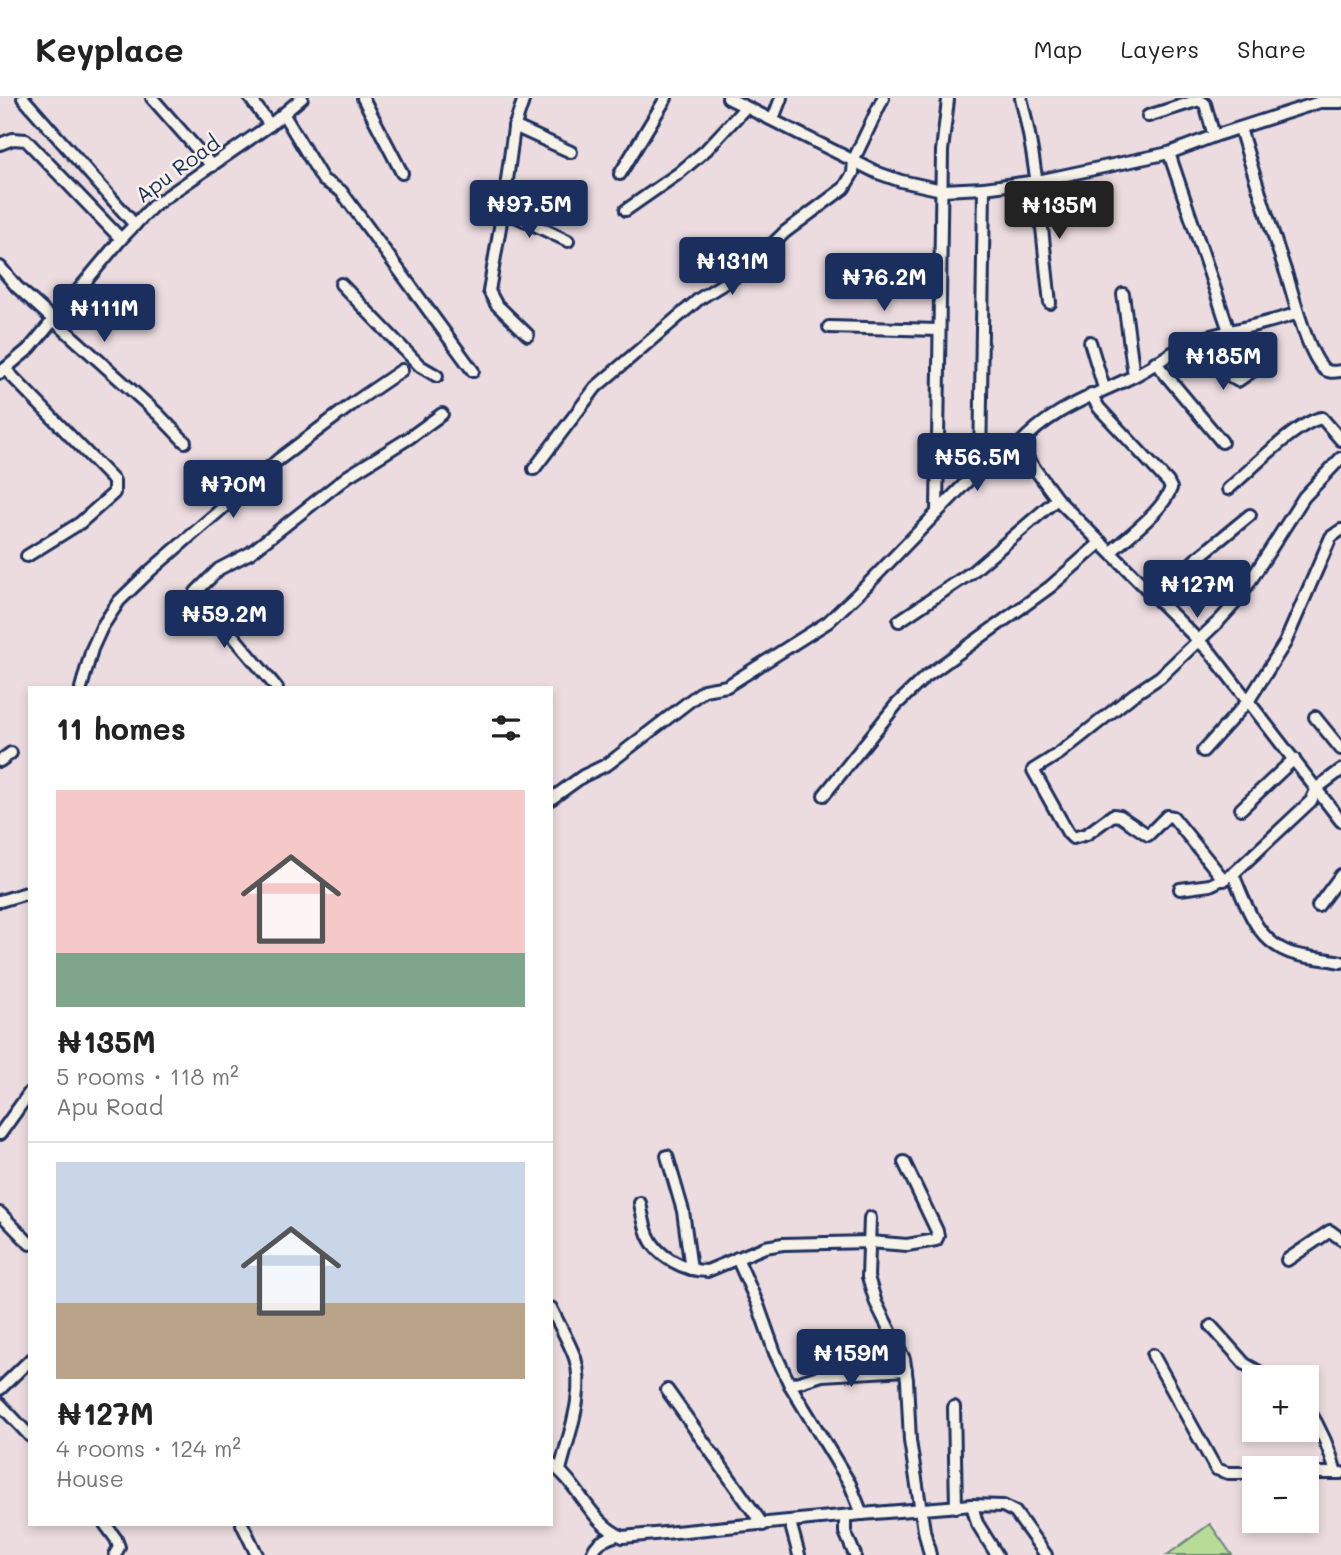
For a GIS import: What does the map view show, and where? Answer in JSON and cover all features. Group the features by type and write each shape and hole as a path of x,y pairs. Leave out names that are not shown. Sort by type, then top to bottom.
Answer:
{"street":[{"path":"23,98 135,225"},
{"path":"152,98 212,166"},
{"path":"250,98 270,125"},
{"name":"Apu Road","path":"3,371 30,348 121,239 153,206 284,115 302,98"},
{"path":"363,98 402,173"},
{"path":"524,98 514,126 489,291 496,304 528,335"},
{"path":"621,174 666,98"},
{"path":"728,98 878,173 942,190 1038,181 1169,153 1320,102 1341,102"},
{"path":"773,119 781,98"},
{"path":"534,469 596,387 699,299 747,269 785,232 844,188 853,173 854,159 883,98"},
{"path":"1021,98 1038,181 1050,303"},
{"path":"937,513 942,151 948,100"},
{"path":"1148,116 1199,100 1205,104 1214,136"},
{"path":"626,210 688,166 745,108"},
{"path":"284,115 323,180 341,191 473,371"},
{"path":"514,126 570,152"},
{"path":"1240,128 1255,185 1298,313 1318,362 1324,370 1341,371"},
{"path":"0,144 13,139 26,140 121,239"},
{"path":"1169,153 1230,331"},
{"path":"980,468 984,188"},
{"path":"503,210 568,241"},
{"path":"0,267 17,287 158,414 185,442"},
{"path":"341,284 420,366 437,376"},
{"path":"1122,294 1134,376"},
{"path":"553,798 583,776 608,764 704,690 727,686 828,621 867,585 980,468 1013,446 1018,446 1047,419 1091,394 1134,376 1184,346 1298,313"},
{"path":"829,327 939,330"},
{"path":"1213,336 1219,356 1232,379 1238,381 1264,363"},
{"path":"1090,342 1104,388"},
{"path":"1155,362 1222,442"},
{"path":"82,686 102,626 120,601 151,570 278,460 402,370"},
{"path":"3,371 114,481 114,493 80,523 27,556"},
{"path":"1091,394 1111,422 1171,488 1169,495 1156,510 1111,552"},
{"path":"275,686 196,592 219,569 250,554 348,476 442,414"},
{"path":"1228,489 1296,431 1317,419 1322,418 1341,440"},
{"path":"1018,446 1057,499 1199,640 1249,700 1341,821"},
{"path":"1341,458 1304,497 1238,600 1199,640 1160,677 1133,695 1060,754 1033,770 1073,838 1087,834 1113,815 1120,816 1148,835 1167,816 1173,817 1228,877 1267,940 1295,955 1341,962"},
{"path":"899,621 972,572 1057,499"},
{"path":"1156,598 1195,560 1250,516"},
{"path":"1203,751 1249,700 1289,634 1331,537 1341,530"},
{"path":"824,795 896,705 924,678 1050,587 1101,542"},
{"path":"1315,717 1341,749"},
{"path":"0,761 11,753"},
{"path":"1241,809 1294,760"},
{"path":"1180,889 1210,885 1228,877 1311,801 1317,788 1341,770"},
{"path":"1318,906 1341,875"},
{"path":"0,901 28,893"},
{"path":"0,1134 28,1095"},
{"path":"667,1156 683,1211 691,1269"},
{"path":"640,1203 649,1239 666,1257 691,1269 707,1270 783,1244 870,1242 908,1245 936,1240 938,1236 930,1215 904,1162"},
{"path":"0,1213 28,1242"},
{"path":"870,1218 867,1260 871,1290 899,1345 906,1370 910,1441 930,1555"},
{"path":"1287,1259 1330,1231 1341,1239"},
{"path":"737,1258 790,1385 850,1484 862,1514"},
{"path":"553,1312 575,1360 577,1403 556,1467 603,1524 617,1535 627,1538 972,1505 1010,1508 1046,1555"},
{"path":"1211,1325 1237,1356 1250,1365"},
{"path":"1153,1355 1216,1469 1228,1473 1242,1473"},
{"path":"0,1389 28,1362"},
{"path":"790,1385 822,1375 906,1370"},
{"path":"667,1390 763,1525"},
{"path":"0,1404 28,1433"},
{"path":"954,1407 956,1507"},
{"path":"1319,1430 1338,1473 1319,1473"},
{"path":"972,1505 977,1523 997,1555"},
{"path":"845,1517 845,1532 855,1555"},
{"path":"790,1522 799,1555"},
{"path":"106,1526 116,1539 118,1547 115,1555"},
{"path":"243,1526 257,1555"},
{"path":"592,1555 594,1548 601,1541 617,1535"}],"green space":[{"path":"1210,1524 1232,1555 1167,1555"}]}
